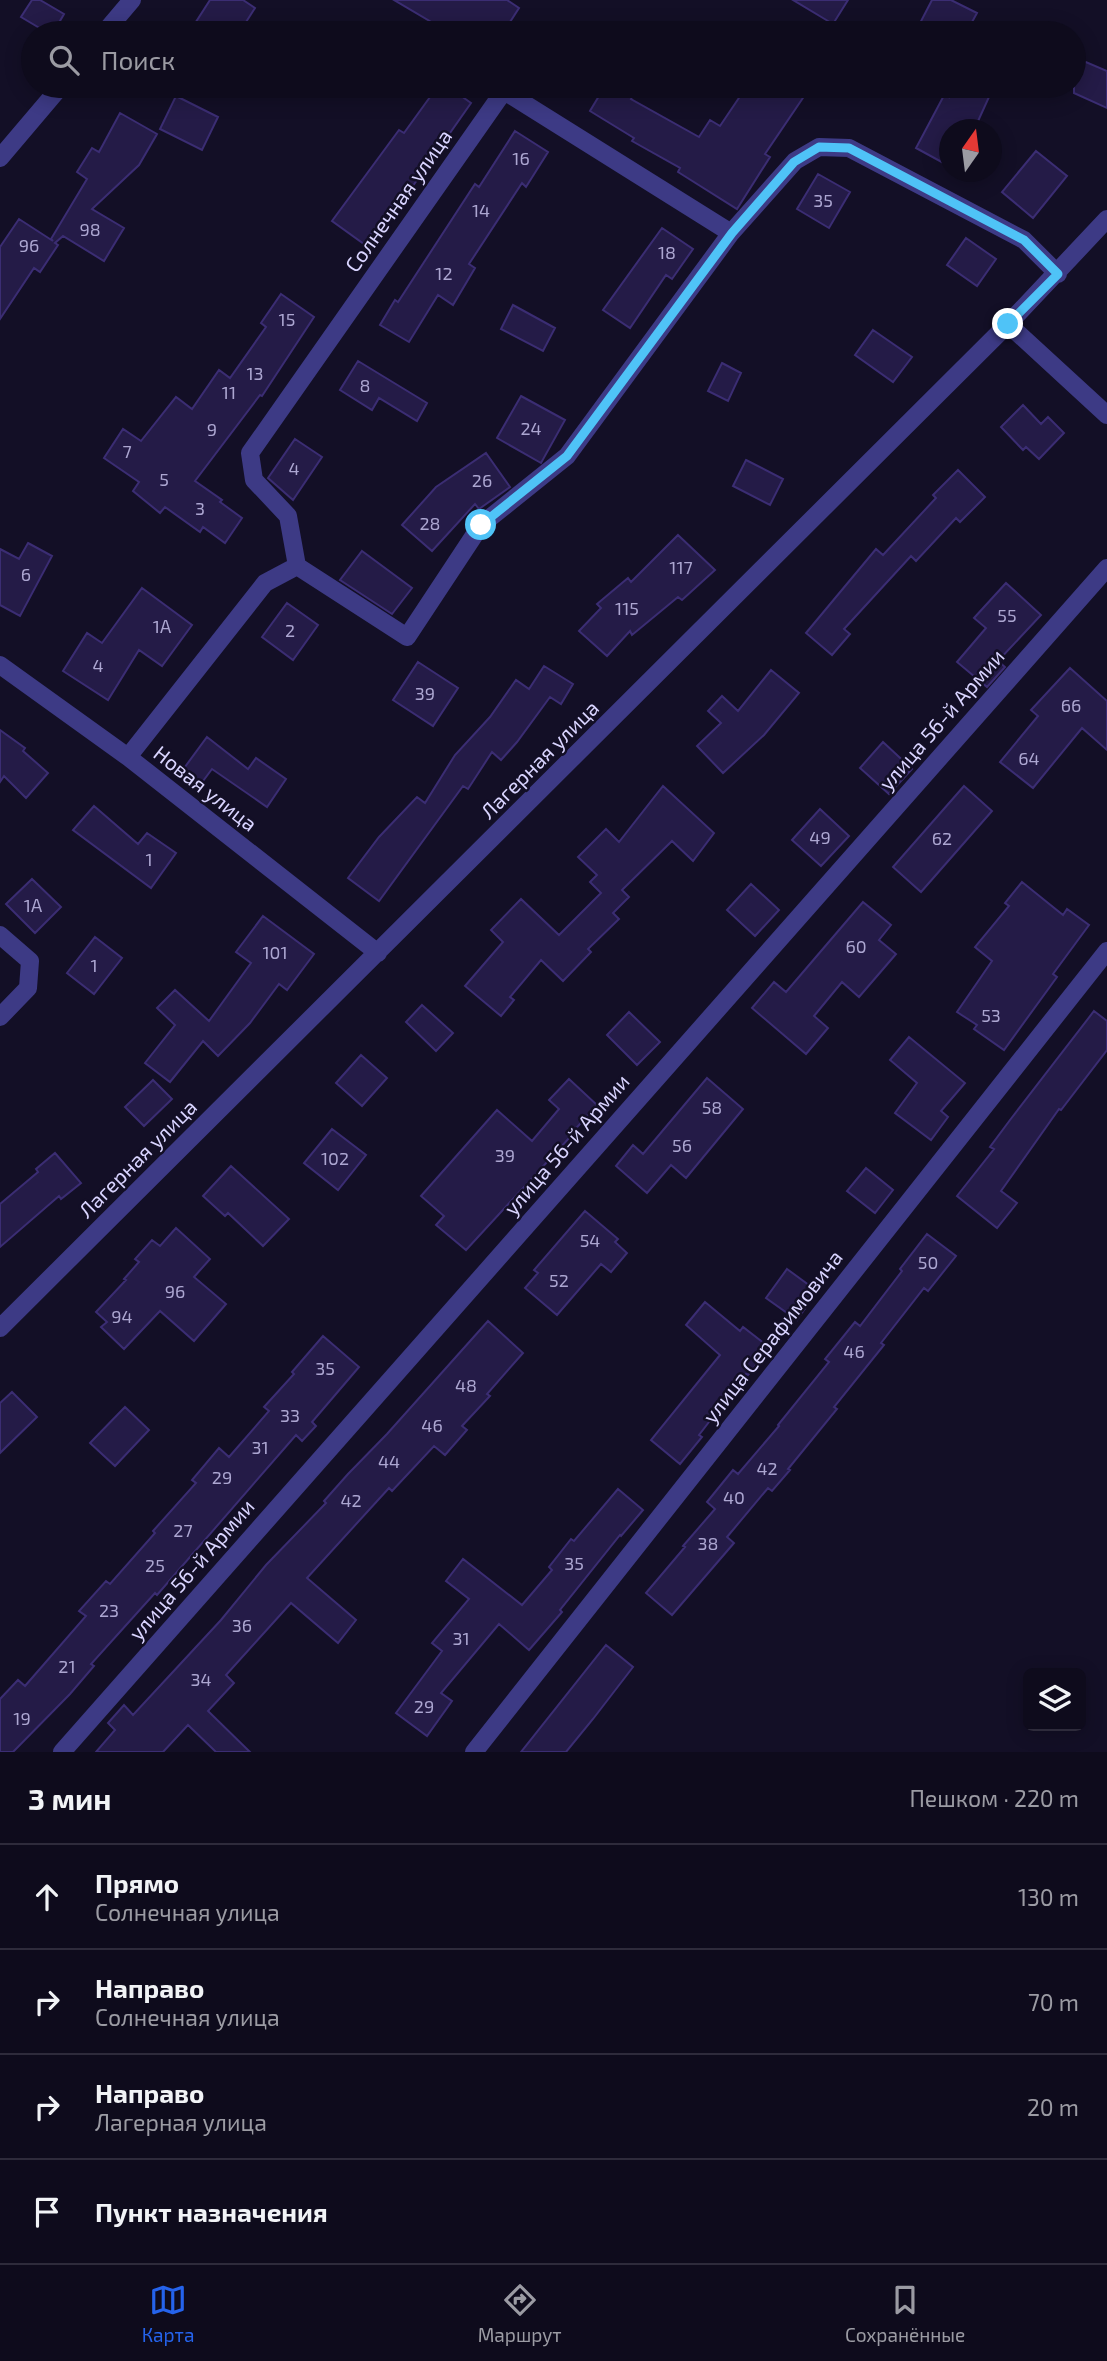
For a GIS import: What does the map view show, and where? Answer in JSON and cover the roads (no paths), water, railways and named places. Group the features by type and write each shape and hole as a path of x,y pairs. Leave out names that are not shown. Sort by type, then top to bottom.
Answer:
{"street":[{"path":"114,21 132,0"},
{"path":"0,159 51,98"},
{"name":"Солнечная улица","path":"296,566 288,516 254,480 250,453 499,98"},
{"name":"Солнечная улица","path":"515,98 732,233"},
{"path":"128,757 265,583 296,566 407,637 481,525 567,456 732,233 794,162 819,147 849,148 1024,240 1058,274"},
{"name":"Лагерная улица","path":"0,1328 1058,274 1107,219"},
{"path":"1008,324 1107,415"},
{"name":"улица 56-й Армии","path":"62,1752 1107,568"},
{"name":"Новая улица","path":"0,665 128,757 378,953"},
{"path":"0,935 30,961 29,988 0,1017"},
{"name":"улица Серафимовича","path":"474,1752 1107,951"}]}
